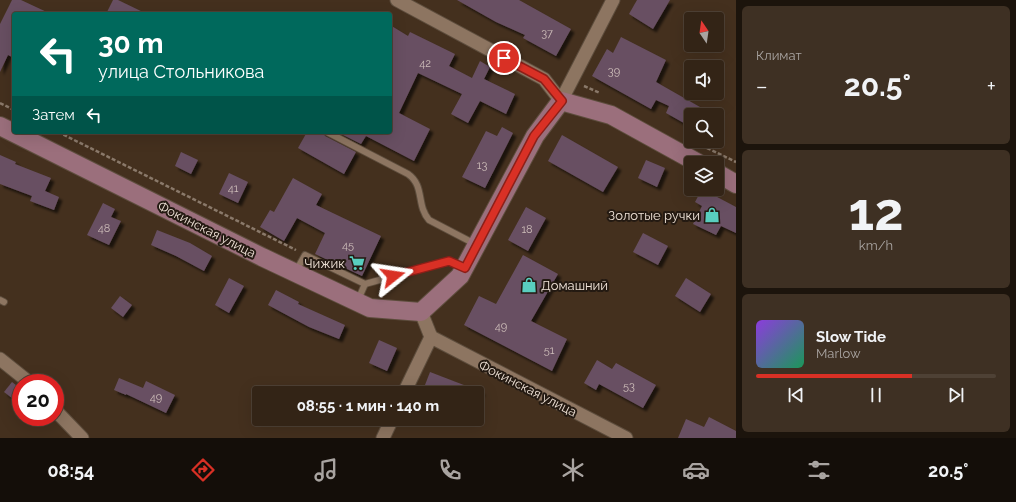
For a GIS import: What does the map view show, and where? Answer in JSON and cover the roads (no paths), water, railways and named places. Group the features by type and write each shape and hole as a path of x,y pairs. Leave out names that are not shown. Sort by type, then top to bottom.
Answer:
{"main road":[{"path":"421,312 460,276 534,136 562,101 611,115 685,156"},
{"name":"Фокинская улица","path":"0,126 12,132"},
{"name":"Фокинская улица","path":"16,134 296,273 370,308 421,312"},
{"path":"724,177 736,184"}],"street":[{"path":"397,0 544,79 562,101 613,0"},
{"path":"407,386 431,338 421,312"},
{"name":"Фокинская улица","path":"431,338 626,438"},
{"path":"0,359 19,374"},
{"path":"64,419 82,438"},
{"path":"383,438 389,426"}],"lane":[{"path":"331,134 408,174 416,182 422,208 429,220 477,245"},
{"path":"296,273 305,255 365,284 449,261 465,268"},
{"path":"357,302 365,284"}],"place":[{"name":"Золотые ручки","path":"712,215"},
{"name":"Чижик","path":"357,263"},
{"name":"Домашний","path":"529,285"}]}
